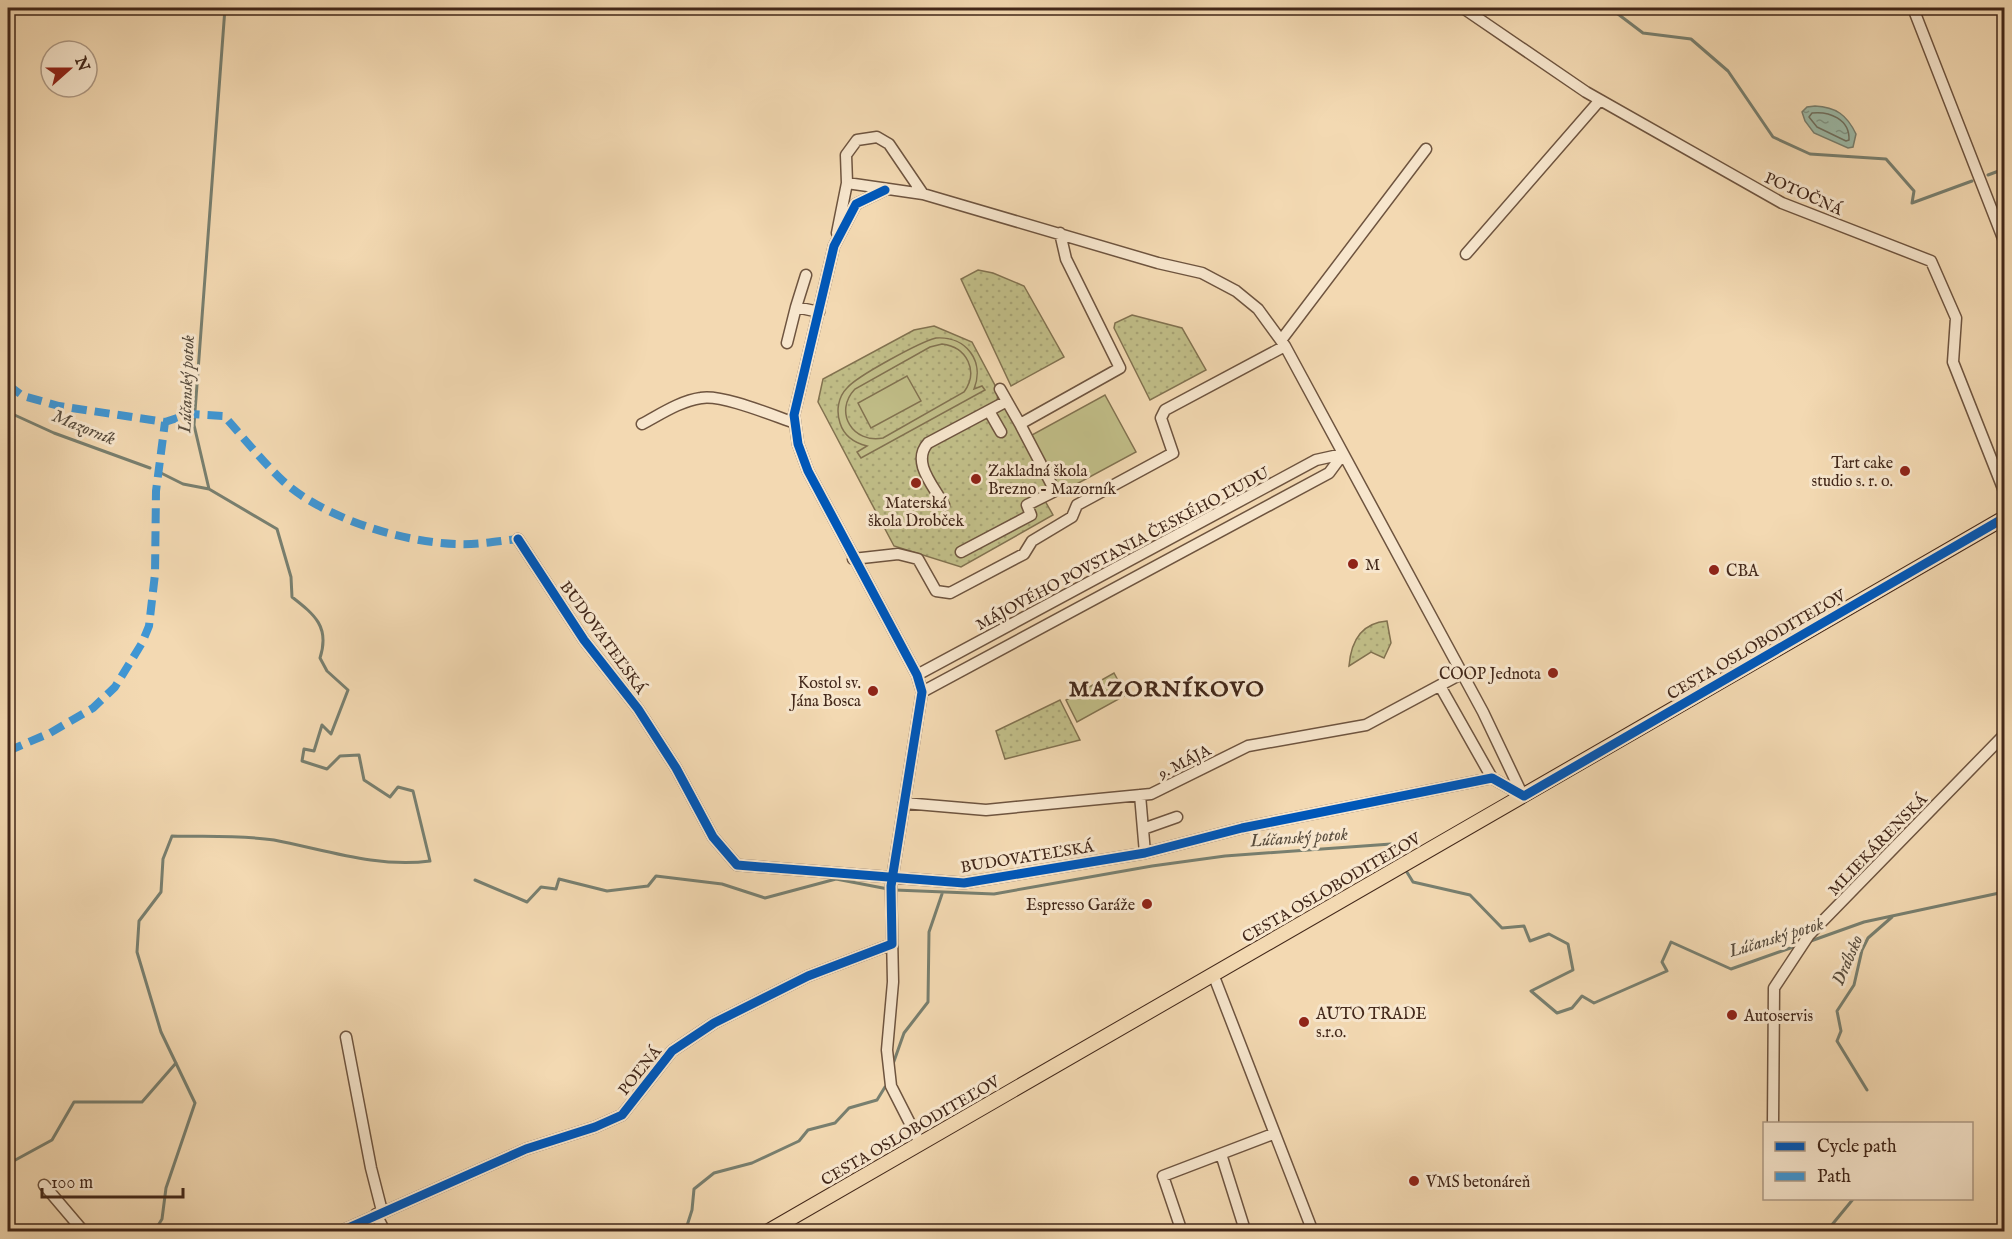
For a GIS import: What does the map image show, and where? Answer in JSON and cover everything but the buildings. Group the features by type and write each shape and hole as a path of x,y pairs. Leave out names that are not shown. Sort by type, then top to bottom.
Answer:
{"main road":[{"name":"CESTA OSLOBODITEĽOV","path":"767,1232 2004,518"}],"street":[{"name":"POTOČNÁ","path":"1463,8 1600,100 1782,203 1931,261 1956,318 1953,362 2004,491"},
{"path":"1913,8 2004,241"},
{"path":"1466,254 1600,100"},
{"path":"921,1143 891,1086 887,1050 893,982 891,881 922,692 917,675 808,471 798,444 794,415 847,183 846,155 857,140 877,137 889,144 923,194"},
{"path":"853,558 898,554 918,559 936,591 950,593 1024,554 1032,541 1072,518 1077,505 1173,453 1161,418 1165,410 1283,343 1426,149"},
{"path":"847,183 923,194 1217,279 1258,309 1283,343 1524,796"},
{"path":"834,246 856,204 885,190"},
{"path":"1020,424 1120,368 1066,259 1060,233"},
{"path":"787,343 806,275"},
{"path":"796,307 819,312"},
{"path":"961,552 1031,515 1027,505 1055,491 1000,389"},
{"path":"642,424 685,402 704,397 795,423"},
{"path":"944,506 920,461 922,450 928,443 1006,401"},
{"path":"989,411 1001,432"},
{"path":"922,692 1329,473 1343,454"},
{"name":"MÁJOVÉHO POVSTANIA ČESKÉHO ĽUDU","path":"917,675 1316,460 1343,454"},
{"name":"BUDOVATEĽSKÁ","path":"518,539 584,640 638,709 676,768 713,837 737,865 891,881 964,883 1145,853 1242,828 1492,778"},
{"name":"9. MÁJA","path":"904,803 986,810 1151,794 1248,746 1366,725 1461,674"},
{"path":"1440,686 1492,778 1524,796"},
{"name":"MLIEKÁRENSKÁ","path":"1773,1122 1774,988 1794,955 1809,936 2004,735"},
{"path":"1140,795 1145,853"},
{"path":"1143,829 1177,817"},
{"name":"POĽNÁ","path":"339,1232 526,1149 622,1115 672,1051 714,1023 807,976 891,944"},
{"path":"1213,974 1273,1134 1313,1232"},
{"path":"346,1037 379,1213 385,1232"},
{"path":"1182,1232 1164,1176 1273,1134"},
{"path":"1221,1154 1244,1227 1241,1232"},
{"path":"44,1185 84,1232"}],"shaded area":[{"path":"978,270 993,273 1024,286 1064,357 1011,386 961,279"},
{"path":"1132,315 1182,328 1206,370 1150,400 1114,328 1115,323"},
{"path":"934,326 972,342 998,391 997,403 1009,411 1048,484 1040,492 1053,515 961,567 894,546 818,402 823,379 914,330"},
{"path":"936,338 956,341 970,352 977,369 974,389 982,386 985,390 861,458 857,452 867,446 858,443 844,432 838,414 840,400 847,388 889,360","holes":["942,344 951,346 964,355 970,368 970,376 964,392 883,438 872,439 863,436 849,424 846,407 855,389 930,347"]},
{"path":"907,376 921,401 871,428 858,403"},
{"path":"1105,395 1136,452 1060,493 1030,436"},
{"path":"1387,621 1391,643 1384,658 1371,652 1349,666 1352,649 1359,635 1370,625"},
{"path":"1114,673 1126,695 1077,722 1066,700"},
{"path":"1060,700 1080,740 1005,759 996,731"}],"water":[{"path":"1815,106 1835,110 1845,117 1856,134 1853,147 1848,148 1814,133 1805,121 1802,112 1807,107"}],"waterway":[{"name":"Lúčanský potok","path":"154,1232 162,1219 166,1188 195,1103 161,1032 137,952 139,921 161,892 163,859 172,836 262,838 371,860 410,863 430,861 413,791 398,787 390,797 364,780 359,755 340,756 327,769 302,761 304,749 314,751 322,725 331,734 348,690 327,671 320,658 323,647 322,630 314,616 292,597 291,577 277,529 209,489 194,425 225,8"},
{"path":"1610,8 1643,33 1691,39 1728,71 1773,137 1810,154 1886,159 1914,191 1912,203 1972,181"},
{"path":"1988,175 2004,169"},
{"name":"Mazorník","path":"8,412 54,433 150,468"},
{"name":"Mazorník","path":"161,473 183,484 209,489"},
{"name":"Lúčanský potok","path":"895,890 994,894 1152,866 1225,856 1391,844 1400,860"},
{"name":"Lúčanský potok","path":"1405,869 1413,882 1470,895 1502,928 1524,926 1530,941 1549,934 1568,944 1573,970 1531,991 1557,1013 1572,1008 1582,996 1594,1003 1667,971 1662,962 1671,942 1731,969 1799,945"},
{"name":"Lúčanský potok","path":"475,880 527,902 541,887 556,889 559,879 607,891 648,886 656,876 722,884 765,898 836,879 888,889"},
{"name":"Drábsko","path":"1808,942 1864,922 2004,892"},
{"path":"893,1064 904,1033 928,1002 929,932 942,894"},
{"name":"Drábsko","path":"1867,1090 1837,1041 1841,1031 1837,1011 1854,985 1862,950 1868,938 1892,917"},
{"path":"8,1164 52,1140 74,1102 142,1102 176,1063"},
{"path":"685,1232 692,1210 694,1189 714,1173 752,1163 799,1141 808,1130 835,1123 849,1108 877,1100 885,1087"},
{"name":"Drábsko","path":"1826,1232 1852,1200"}],"marked path":[{"path":"8,385 23,396 59,406 165,422 189,414 224,416 283,481 300,494 342,517 389,533 437,543 473,544 518,539"},
{"path":"8,751 50,733 93,708 115,687 142,643 149,626 155,574 156,491 165,422"}],"cycle path":[{"path":"339,1232 526,1149 595,1127 622,1115 672,1051 714,1023 808,976 892,944 891,886 922,692 917,675 808,471 798,444 794,415 834,246 856,204 885,190"},
{"path":"518,539 584,640 638,709 676,768 713,837 737,865 964,883 1145,853 1242,828 1492,778 1524,796 2004,518"}],"place":[{"name":"Tart cake studio s. r. o.","path":"1905,471"},
{"name":"Zakladná škola Brezno - Mazorník","path":"976,479"},
{"name":"Materská škola Drobček","path":"916,483"},
{"name":"M","path":"1353,564"},
{"name":"CBA","path":"1714,570"},
{"name":"COOP Jednota","path":"1553,673"},
{"name":"Kostol sv. Jána Bosca","path":"873,691"},
{"name":"Espresso Garáže","path":"1147,904"},
{"name":"Autoservis","path":"1732,1015"},
{"name":"AUTO TRADE s.r.o.","path":"1304,1022"},
{"name":"VMS betonáreň","path":"1414,1181"}],"district":[{"name":"MAZORNÍKOVO","path":"1167,688"}]}
